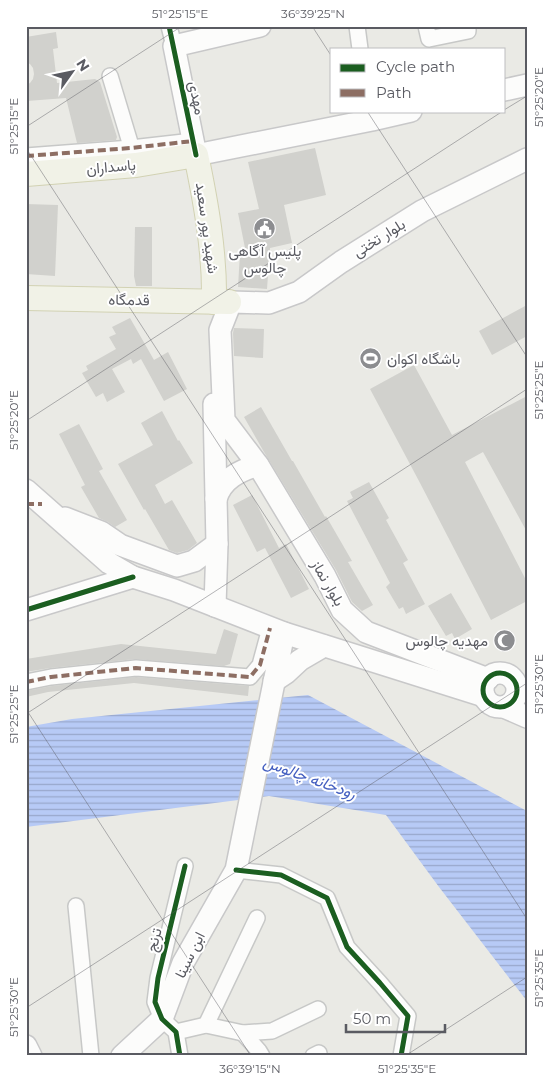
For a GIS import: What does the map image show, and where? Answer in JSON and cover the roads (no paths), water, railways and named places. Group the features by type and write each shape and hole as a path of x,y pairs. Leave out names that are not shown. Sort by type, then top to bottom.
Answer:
{"main road":[{"path":"172,36 260,26"},
{"name":"مهدی","path":"172,36 194,148"},
{"path":"506,90 527,85"},
{"path":"194,148 403,112"},
{"name":"پاسداران","path":"26,174 194,148"},
{"name":"شهید پور سعید","path":"194,148 206,206 214,283 223,302"},
{"name":"بلوار تختی","path":"223,302 269,303 299,292 340,262 422,211 527,159"},
{"name":"قدمگاه","path":"26,298 223,302"},
{"path":"215,606 217,544 213,388 223,302"},
{"name":"بلوار نماز","path":"223,302 220,330 224,420 258,465 325,576 342,610 366,632 486,687"},
{"path":"216,499 222,486 232,476 258,465"},
{"path":"26,490 40,507 110,563 133,577 174,590 324,646 486,687"},
{"path":"40,507 101,532 120,545 176,566 194,561 217,544"},
{"path":"26,610 133,577"},
{"path":"274,681 277,630"},
{"path":"274,681 300,660 324,646"},
{"path":"518,690 495,707 490,704 486,687 492,675 503,673 518,690 527,717"},
{"name":"ابن سینا","path":"122,1056 169,1026 183,963 236,870 274,681"},
{"path":"26,1046 31,1056"}],"street":[{"path":"357,26 360,48"},
{"path":"426,26 429,39 468,31 468,26"},
{"path":"26,156 134,156 110,76"},
{"path":"26,682 51,677 136,668 250,676 260,665 277,630"},
{"name":"ترنج","path":"180,1056 169,1026 155,1002 158,978 184,866"},
{"path":"236,870 281,875 327,898 347,947 408,1016 401,1056"},
{"path":"76,906 91,1056"},
{"path":"206,1025 257,918"},
{"path":"169,1026 206,1025 243,1033 272,1032 318,1009"},
{"path":"243,1033 262,1056"}],"water":[{"name":"رودخانه چالوس","path":"308,695 527,811 527,1001 386,815 269,796 26,827 26,727 72,719"}],"place":[{"name":"پلیس آگاهی چالوس","path":"265,228"},
{"name":"باشگاه اکوان","path":"371,359"},
{"name":"مهدیه چالوس","path":"504,641"}]}
